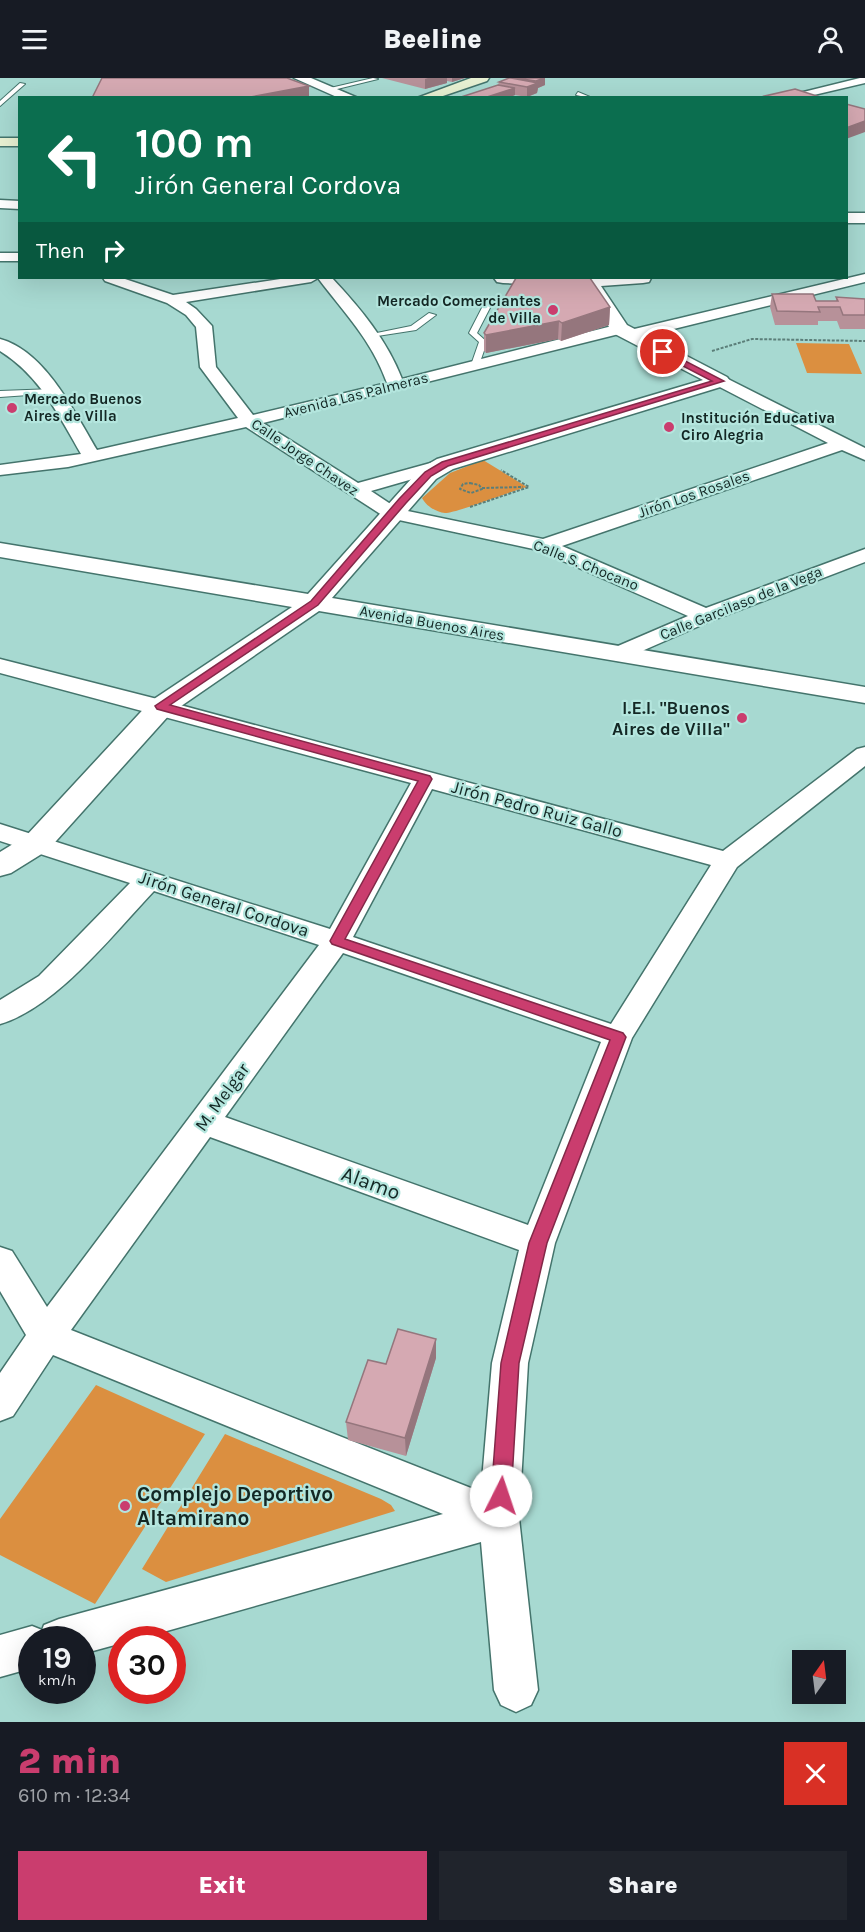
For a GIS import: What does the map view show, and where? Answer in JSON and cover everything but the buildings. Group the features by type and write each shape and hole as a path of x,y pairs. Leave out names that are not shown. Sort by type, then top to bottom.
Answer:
{"main road":[{"path":"429,96 483,78"},
{"path":"461,96 498,82"},
{"path":"0,142 18,142"},
{"path":"0,148 18,148"}],"street":[{"path":"300,78 328,93"},
{"path":"793,96 865,80"},
{"path":"286,82 328,93"},
{"path":"0,204 18,205"},
{"path":"848,218 865,218"},
{"path":"0,257 18,257"},
{"name":"Avenida Las Palmeras","path":"0,470 91,456 250,422 475,365 865,278"},
{"name":"Calle Jorge Chavez","path":"113,279 172,300 191,312 204,326 208,367 250,422 392,513"},
{"path":"172,300 305,279"},
{"path":"326,279 354,309 388,360 396,384"},
{"path":"524,279 589,282 630,279"},
{"path":"589,282 624,332 865,455"},
{"path":"0,344 24,359 54,391 91,456"},
{"path":"354,490 720,381"},
{"name":"Jirón Los Rosales","path":"544,545 843,444"},
{"path":"0,866 37,843 161,706 314,603 428,474 445,464"},
{"name":"Calle S. Chocano","path":"392,513 544,545 706,616"},
{"name":"Avenida Buenos Aires","path":"0,550 865,695"},
{"name":"Calle Garcilaso de la Vega","path":"618,654 706,616 865,555"},
{"name":"Jirón Pedro Ruiz Gallo","path":"0,666 161,706 727,861"},
{"path":"516,1690 499,1518 510,1363 538,1243 618,1037 727,861 865,754"},
{"name":"M. Melgar","path":"0,1404 46,1336 337,941 425,779"},
{"name":"Jirón General Cordova","path":"0,832 337,941 618,1037"},
{"path":"0,1014 49,983 149,880"},
{"name":"Alamo","path":"203,1122 538,1243"},
{"path":"0,1261 46,1336 499,1518"},
{"path":"96,1630 499,1518"},
{"path":"0,1656 18,1651"}],"lane":[{"path":"861,78 865,80"},
{"path":"328,93 375,79"},
{"path":"0,104 22,84"},
{"path":"578,94 583,96"},
{"path":"475,365 483,342 473,333 489,302"},
{"path":"371,335 413,328 432,315"},
{"path":"0,394 54,391"}],"path":[{"path":"680,361 752,339 865,341"},
{"path":"475,454 529,487"},
{"path":"482,488 478,492 471,493 462,491 460,487 463,484 473,483 482,488 529,487"},
{"path":"467,508 529,487"}],"shaded area":[{"path":"796,343 849,344 862,374 807,373"},
{"path":"483,460 527,487 445,513 432,508 422,498 450,473"},
{"path":"96,1385 205,1434 95,1604 0,1555 0,1519"},
{"path":"225,1434 381,1499 391,1505 395,1511 166,1582 142,1569"}],"place":[{"name":"Mercado Comerciantes de Villa","path":"553,310"},
{"name":"Mercado Buenos Aires de Villa","path":"12,408"},
{"name":"Institución Educativa Ciro Alegria","path":"669,427"},
{"name":"I.E.I. \"Buenos Aires de Villa\"","path":"742,718"},
{"name":"Complejo Deportivo Altamirano","path":"125,1506"}],"route":[{"path":"501,1496 510,1363 538,1243 618,1037 337,941 425,779 161,706 314,603 402,501 428,474 445,464 720,381 663,352"}]}
